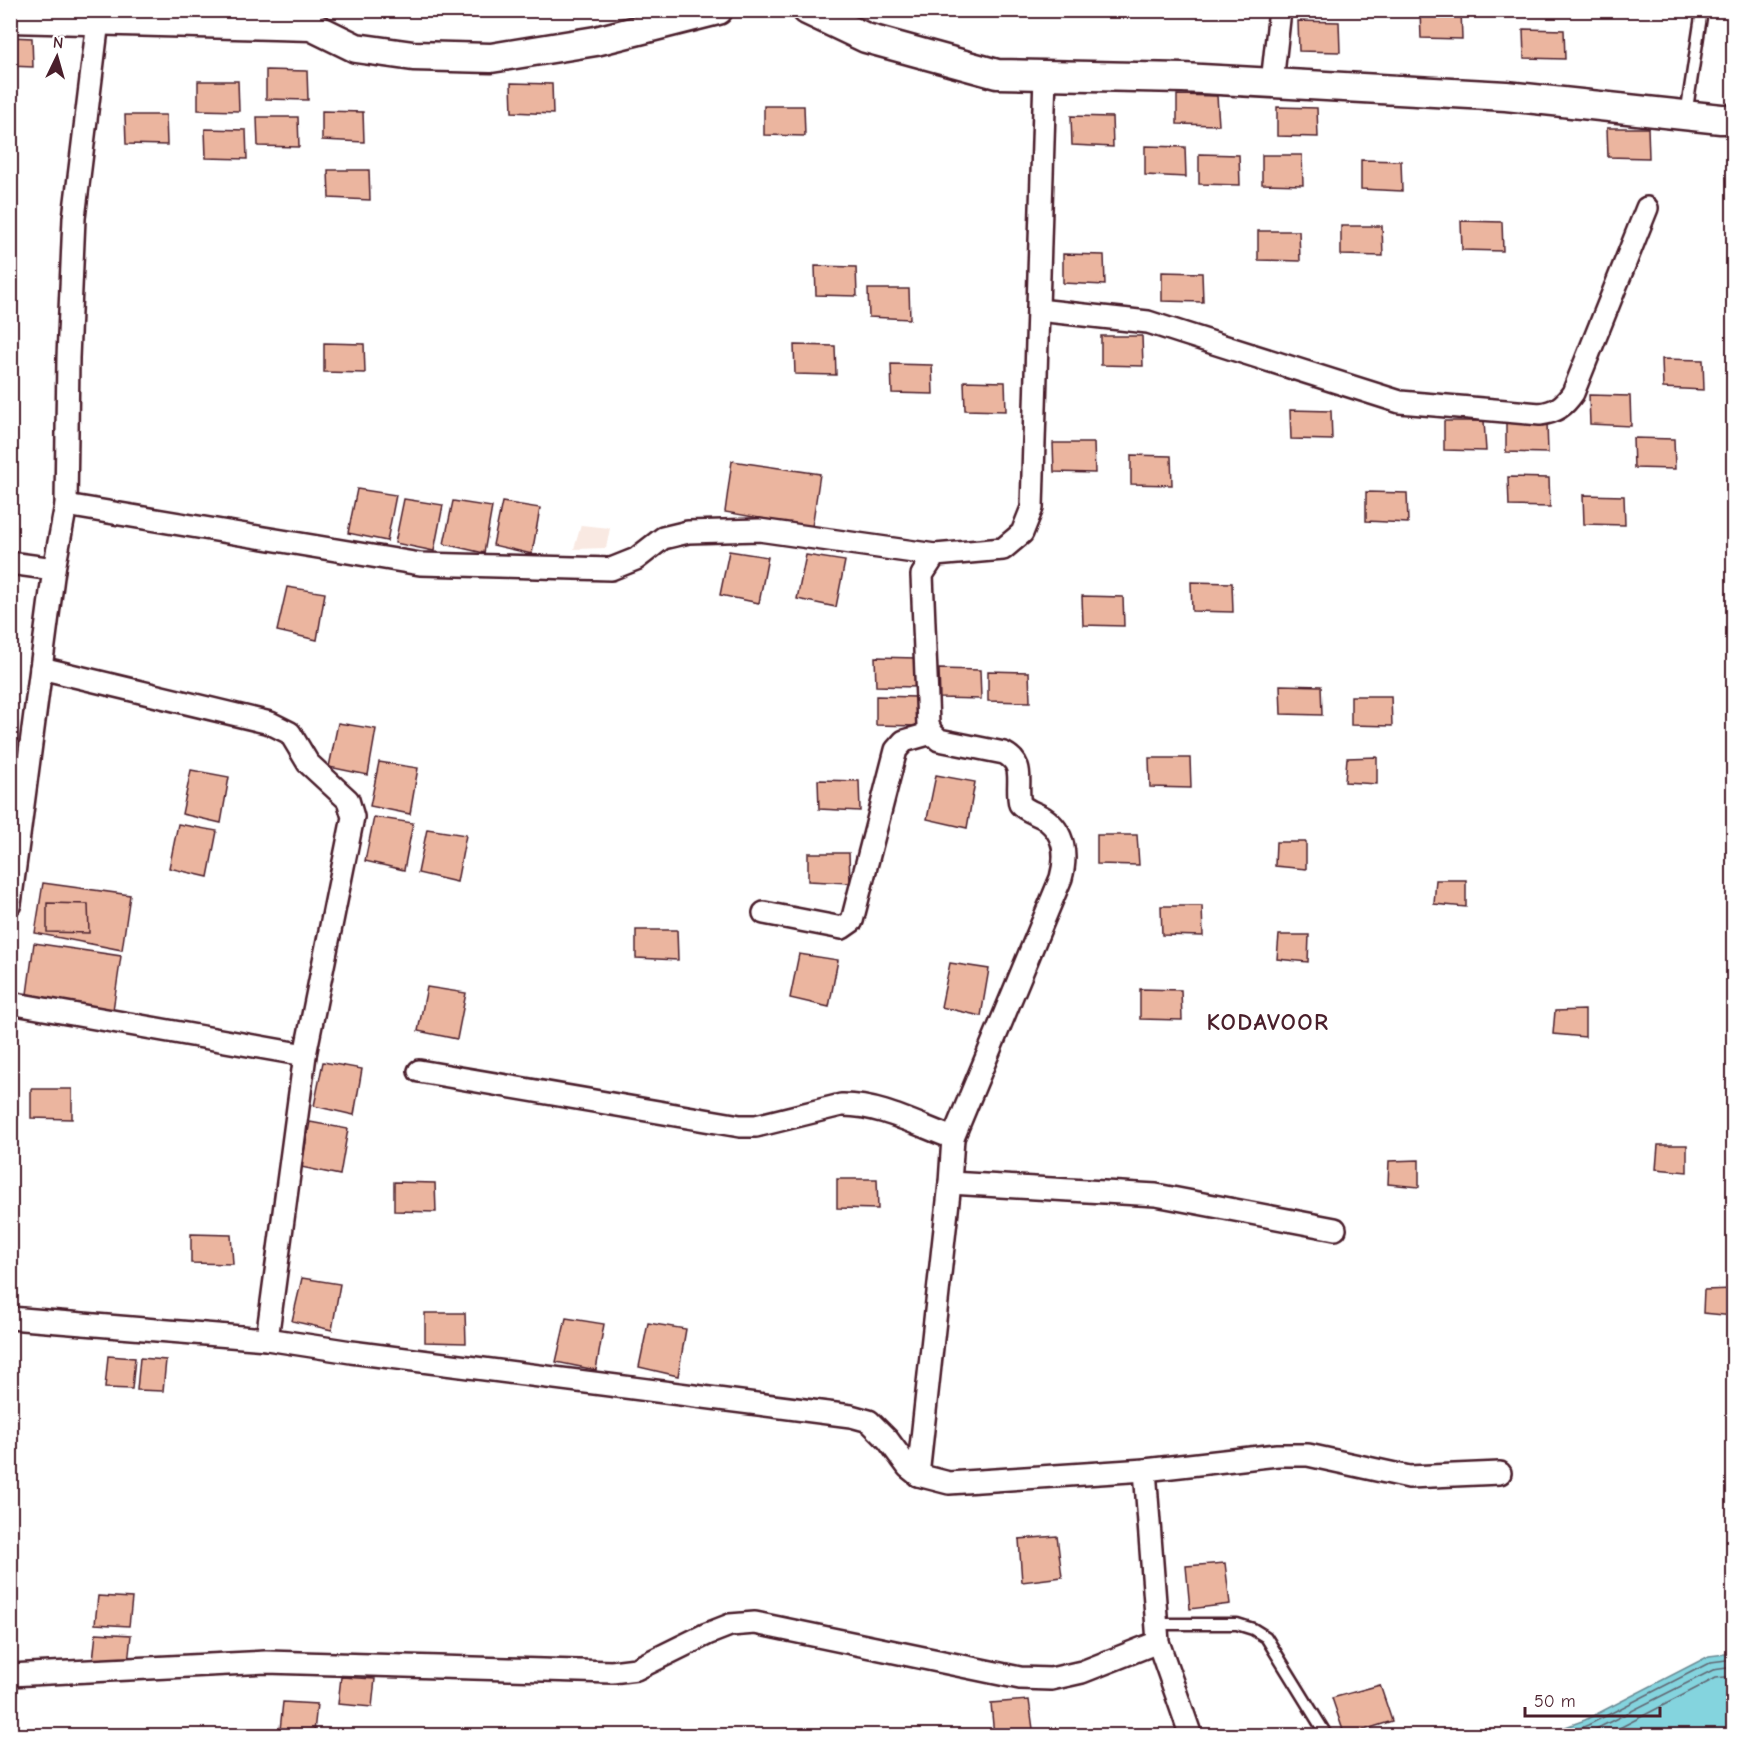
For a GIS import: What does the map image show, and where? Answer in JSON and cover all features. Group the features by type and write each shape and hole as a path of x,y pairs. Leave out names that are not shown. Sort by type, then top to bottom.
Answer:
{"street":[{"path":"27,16 98,21 311,26 356,48 413,56 491,58 596,41 660,17 718,10"},
{"path":"807,10 866,38 997,74 1183,78 1506,96 1734,119"},
{"path":"1272,83 1280,10"},
{"path":"10,904 54,568 66,505 68,358 74,218 98,21"},
{"path":"66,505 420,564 612,569 636,559 663,538 688,532 759,530 935,555 1003,549 1023,533 1032,508 1046,75"},
{"path":"1038,310 1163,325 1190,336 1400,402 1551,413 1564,405 1573,393 1647,208"},
{"path":"918,1475 953,1138 1062,878 1065,864 1063,844 1059,834 1046,819 1020,804 1018,765 1011,757 1004,753 939,740 928,725 922,575 935,555"},
{"path":"10,563 54,568"},
{"path":"41,668 270,723 290,733 308,763 348,800 353,817 305,1055 267,1339"},
{"path":"764,913 836,927 842,927 852,921 896,750 904,741 932,733"},
{"path":"10,1003 305,1055"},
{"path":"418,1071 740,1126 756,1126 841,1105 853,1105 868,1107 953,1138"},
{"path":"950,1183 1156,1195 1335,1229"},
{"path":"10,1318 267,1339 351,1352 851,1416 868,1421 888,1440 908,1467 918,1475 949,1483 1145,1470 1277,1455 1308,1455 1409,1477 1500,1473"},
{"path":"1145,1470 1158,1633 1191,1736"},
{"path":"10,1675 266,1662 612,1672 636,1669 730,1625 755,1623 1020,1678 1051,1679 1082,1672 1158,1633"}],"lane":[{"path":"1685,115 1702,10"},
{"path":"1158,1633 1237,1624 1253,1629 1266,1637 1326,1736"}],"shaded area":[{"path":"581,525 610,528 606,548 574,549"}],"water":[{"path":"1733,1653 1733,1735 1543,1735 1585,1720 1709,1656"}],"building":[{"path":"1420,10 1461,10 1462,39 1421,38"},
{"path":"1298,21 1339,22 1340,52 1299,51"},
{"path":"1523,29 1564,30 1565,59 1524,58"},
{"path":"10,37 32,38 33,67 10,66"},
{"path":"266,70 307,71 308,100 266,99"},
{"path":"198,81 238,81 239,111 198,110"},
{"path":"511,83 552,84 553,114 512,112"},
{"path":"1177,95 1217,96 1219,125 1177,124"},
{"path":"764,106 804,106 805,136 764,135"},
{"path":"1277,107 1317,108 1318,137 1277,136"},
{"path":"322,111 363,112 364,142 322,140"},
{"path":"125,115 166,115 167,145 126,144"},
{"path":"1071,116 1112,117 1113,147 1072,145"},
{"path":"257,117 298,117 299,147 258,146"},
{"path":"1607,128 1648,128 1649,158 1608,157"},
{"path":"205,129 246,130 247,159 206,158"},
{"path":"1145,146 1185,147 1186,177 1145,175"},
{"path":"1199,154 1239,155 1240,185 1199,184"},
{"path":"1262,155 1302,155 1303,185 1262,184"},
{"path":"1361,160 1401,161 1402,191 1361,189"},
{"path":"328,170 369,170 370,200 329,198"},
{"path":"1461,221 1502,222 1503,251 1462,250"},
{"path":"1341,226 1382,226 1383,256 1341,255"},
{"path":"1258,231 1299,231 1300,261 1258,260"},
{"path":"1063,254 1104,255 1105,285 1063,283"},
{"path":"815,266 856,267 857,296 816,295"},
{"path":"1162,272 1202,273 1203,302 1162,301"},
{"path":"868,289 909,289 910,319 869,317"},
{"path":"1101,336 1142,336 1143,366 1101,365"},
{"path":"324,343 364,344 365,373 324,372"},
{"path":"794,345 835,346 836,375 795,374"},
{"path":"1662,359 1703,360 1704,390 1663,388"},
{"path":"891,364 932,365 933,394 892,393"},
{"path":"964,381 1005,382 1006,411 965,410"},
{"path":"1589,395 1630,396 1631,426 1590,424"},
{"path":"1290,410 1331,411 1332,440 1291,439"},
{"path":"1444,421 1484,421 1486,451 1444,450"},
{"path":"1506,423 1547,423 1548,453 1506,452"},
{"path":"1633,438 1674,439 1675,469 1634,468"},
{"path":"1053,443 1094,443 1095,473 1054,472"},
{"path":"1131,455 1171,456 1172,485 1131,484"},
{"path":"732,461 820,474 812,527 725,512"},
{"path":"1508,477 1549,478 1550,507 1509,506"},
{"path":"357,489 396,495 387,541 348,533"},
{"path":"1366,492 1407,493 1408,523 1366,521"},
{"path":"1583,495 1624,496 1625,525 1584,524"},
{"path":"404,499 443,505 434,551 395,543"},
{"path":"453,501 492,507 484,553 444,544"},
{"path":"502,502 540,508 532,554 493,545"},
{"path":"729,551 768,557 759,603 720,595"},
{"path":"806,555 845,561 836,607 797,599"},
{"path":"1191,582 1232,583 1233,612 1192,611"},
{"path":"287,587 325,593 317,640 277,631"},
{"path":"1082,596 1123,597 1124,626 1083,625"},
{"path":"875,657 916,658 917,687 876,686"},
{"path":"939,669 980,670 981,699 940,698"},
{"path":"988,671 1029,672 1030,702 988,701"},
{"path":"1280,685 1321,686 1322,715 1281,714"},
{"path":"876,696 916,697 917,726 876,725"},
{"path":"1351,696 1391,696 1392,726 1351,725"},
{"path":"338,723 376,729 368,775 329,767"},
{"path":"1377,757 1377,784 1345,782 1347,758"},
{"path":"1149,758 1190,758 1191,788 1150,787"},
{"path":"379,762 418,768 410,814 370,806"},
{"path":"191,770 229,777 221,823 182,814"},
{"path":"936,775 975,782 967,828 927,819"},
{"path":"818,780 859,781 860,811 819,809"},
{"path":"374,817 413,823 404,870 365,861"},
{"path":"178,824 217,831 208,877 169,868"},
{"path":"427,829 466,835 457,882 418,873"},
{"path":"1097,835 1137,835 1139,865 1097,864"},
{"path":"1276,842 1306,842 1306,869 1275,866"},
{"path":"808,853 849,853 850,883 808,881"},
{"path":"1436,880 1466,880 1466,907 1434,904"},
{"path":"43,883 130,895 122,950 35,933"},
{"path":"47,903 88,904 89,933 47,932"},
{"path":"1161,906 1202,906 1203,936 1162,935"},
{"path":"636,930 677,930 678,960 636,958"},
{"path":"1279,935 1309,935 1308,962 1277,959"},
{"path":"34,943 121,956 113,1010 27,994"},
{"path":"799,954 838,960 829,1007 790,998"},
{"path":"950,963 989,969 981,1016 941,1007"},
{"path":"427,987 466,993 457,1039 418,1031"},
{"path":"1140,989 1181,990 1182,1020 1140,1019"},
{"path":"1585,1010 1585,1037 1553,1034 1555,1011"},
{"path":"323,1062 362,1069 354,1115 314,1106"},
{"path":"31,1089 72,1089 72,1119 31,1118"},
{"path":"310,1122 348,1129 340,1175 301,1167"},
{"path":"1658,1145 1687,1145 1687,1172 1656,1169"},
{"path":"1419,1160 1419,1187 1388,1184 1389,1161"},
{"path":"837,1179 877,1179 878,1209 837,1208"},
{"path":"394,1182 435,1183 436,1212 394,1211"},
{"path":"191,1234 231,1235 233,1264 191,1263"},
{"path":"302,1278 340,1284 332,1330 292,1321"},
{"path":"1734,1289 1734,1316 1703,1313 1704,1290"},
{"path":"425,1313 465,1313 466,1343 425,1342"},
{"path":"566,1318 604,1324 596,1370 556,1362"},
{"path":"648,1323 686,1329 678,1376 639,1367"},
{"path":"108,1356 135,1358 132,1389 105,1388"},
{"path":"140,1358 166,1360 163,1391 137,1390"},
{"path":"1057,1536 1062,1577 1022,1582 1019,1539"},
{"path":"1225,1563 1230,1604 1190,1609 1186,1566"},
{"path":"98,1596 132,1598 129,1626 95,1624"},
{"path":"96,1633 131,1635 128,1663 93,1661"},
{"path":"341,1677 375,1679 372,1707 338,1704"},
{"path":"1380,1685 1392,1721 1345,1736 1332,1698"},
{"path":"1029,1700 1034,1736 994,1736 991,1703"},
{"path":"283,1702 317,1704 314,1732 280,1730"},
{"path":"10,1713 17,1713 15,1736 10,1736"}],"district":[{"name":"KODAVOOR","path":"1268,1022"}]}
